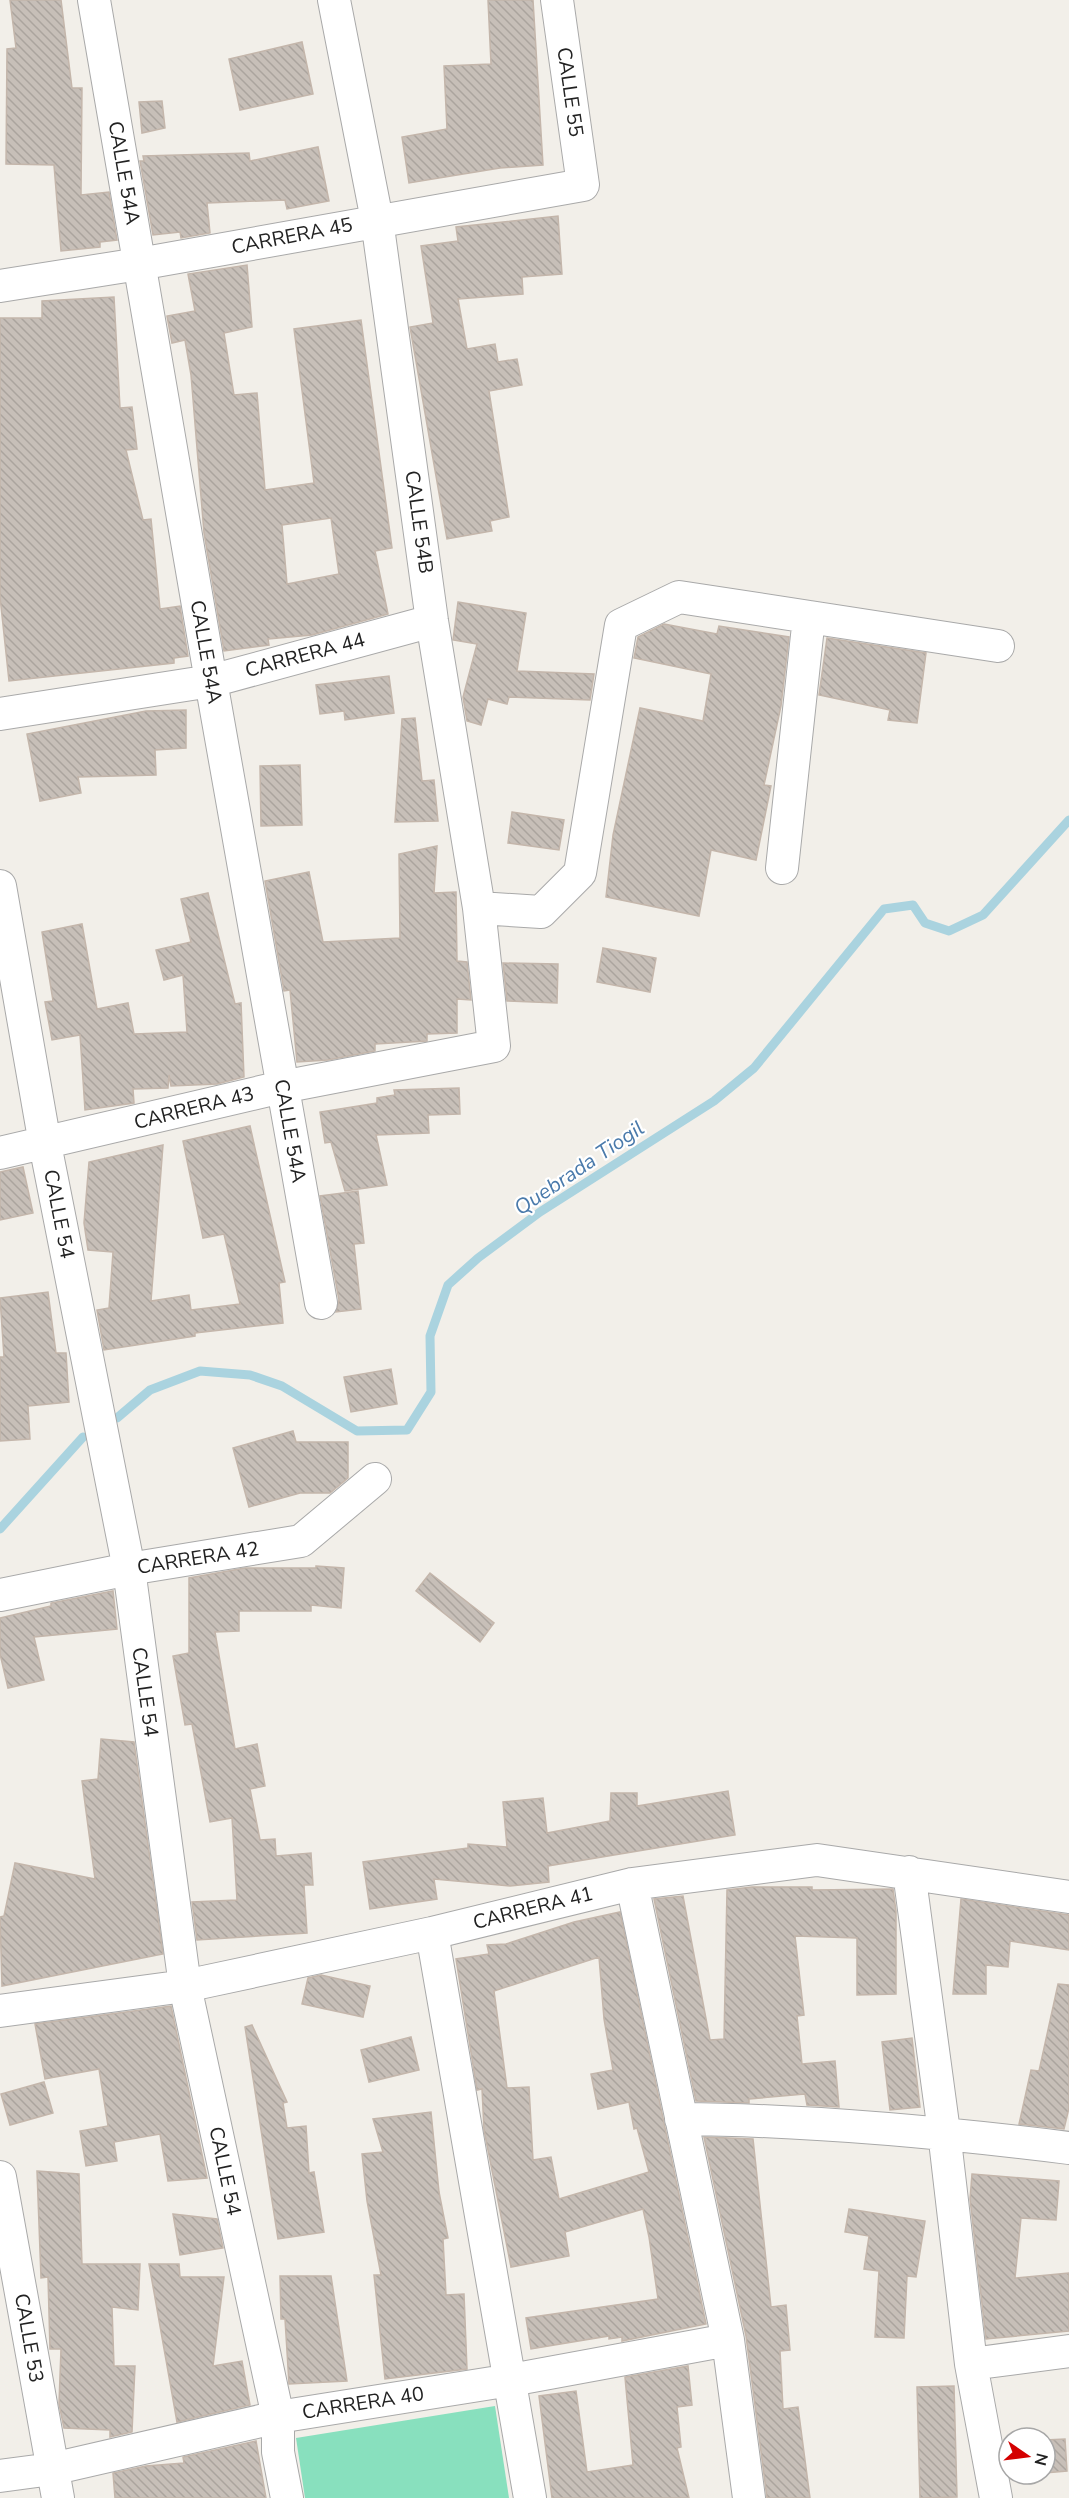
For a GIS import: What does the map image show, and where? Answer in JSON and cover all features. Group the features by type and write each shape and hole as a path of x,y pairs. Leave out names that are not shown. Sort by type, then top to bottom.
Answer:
{"street":[{"name":"CALLE 54A","path":"94,0 321,1304"},
{"name":"CALLE 54B","path":"334,0 377,220 432,621 479,908 494,1046"},
{"name":"CALLE 55","path":"557,0 583,185"},
{"name":"CARRERA 45","path":"0,286 139,264 583,185"},
{"path":"479,908 541,912 580,873 621,625 679,597 998,646"},
{"path":"782,868 809,617"},
{"name":"CARRERA 44","path":"0,714 211,681 432,621"},
{"name":"CALLE 54","path":"0,886 45,1144 129,1569 185,1986 278,2417 278,2452 287,2498"},
{"name":"CARRERA 43","path":"0,1153 282,1087 494,1046"},
{"name":"CARRERA 42","path":"0,1595 129,1569 301,1541 375,1479"},
{"name":"CARRERA 41","path":"0,2011 185,1986 432,1933 632,1884 817,1860 1069,1897"},
{"path":"909,1872 944,2132 971,2364 996,2498"},
{"path":"632,1884 728,2340 749,2498"},
{"path":"432,1933 530,2498"},
{"path":"681,2119 765,2120 944,2132 1069,2148"},
{"name":"CALLE 53","path":"0,2177 55,2484"},
{"name":"CARRERA 40","path":"0,2476 55,2484 278,2417 511,2380 728,2340"},
{"path":"971,2364 1069,2351"}],"green space":[{"path":"495,2406 509,2498 305,2498 296,2438"}],"building":[{"path":"10,0 61,0 72,88 82,88 81,195 109,192 117,240 100,242 100,247 61,251 54,165 6,164 7,49 16,48"},
{"path":"488,0 533,0 543,165 500,168 409,183 402,137 447,129 444,66 491,64"},
{"path":"302,42 313,94 240,110 229,59"},
{"path":"162,101 165,128 142,133 139,102"},
{"path":"318,147 329,201 287,209 285,200 207,203 210,233 181,238 180,232 153,235 140,161 144,161 143,156 249,153 250,161"},
{"path":"558,216 562,274 522,277 523,294 458,299 467,349 495,344 498,362 517,359 522,385 489,391 509,517 490,521 492,531 447,539 410,327 433,323 421,246 458,241 456,227"},
{"path":"247,265 252,327 224,333 234,395 257,393 265,490 314,483 294,329 361,320 392,548 375,551 388,614 312,635 268,639 269,645 224,651 204,533 191,375 185,340 172,343 167,316 195,311 188,274","holes":["331,518 339,574 287,584 282,525"]},
{"path":"114,297 120,408 132,407 137,449 126,450 143,520 151,519 160,609 180,606 188,656 174,658 174,663 9,681 0,597 0,318 42,318 42,301"},
{"path":"458,602 526,613 517,671 594,674 590,700 509,697 507,704 488,699 481,725 467,721 463,697 477,644 453,640"},
{"path":"664,624 717,634 719,626 789,637 781,706 764,785 771,786 756,860 711,850 699,916 606,897 613,835 640,708 703,721 711,674 634,658 638,637"},
{"path":"827,638 926,653 917,723 888,720 890,710 819,695"},
{"path":"389,676 394,713 345,720 344,711 320,714 316,685"},
{"path":"186,710 186,748 155,750 156,775 78,777 81,793 40,801 27,734 146,711"},
{"path":"415,718 422,781 434,780 438,821 395,822 402,719"},
{"path":"300,765 302,825 261,826 260,766"},
{"path":"512,812 564,820 559,850 508,843"},
{"path":"437,846 434,893 456,892 457,961 467,962 471,1000 457,999 457,1033 427,1034 427,1041 375,1044 375,1051 328,1060 297,1062 290,990 284,991 265,881 309,872 323,942 400,938 399,854"},
{"path":"208,893 235,1004 241,1003 244,1077 217,1084 171,1086 169,1075 168,1088 133,1089 134,1103 85,1110 80,1035 52,1040 45,1002 53,1001 42,932 82,924 97,1009 128,1003 134,1034 187,1032 183,975 164,980 156,950 191,942 181,899"},
{"path":"603,948 656,958 650,992 597,982"},
{"path":"503,963 558,964 557,1003 507,1001"},
{"path":"459,1088 460,1114 428,1115 429,1133 376,1135 387,1185 345,1191 331,1142 325,1143 320,1112 377,1103 377,1098 395,1095 394,1090"},
{"path":"250,1126 285,1282 279,1283 283,1323 195,1333 195,1336 104,1350 97,1310 109,1308 113,1252 88,1250 84,1223 89,1162 163,1145 151,1301 189,1295 191,1310 240,1304 224,1234 203,1238 183,1141"},
{"path":"23,1167 33,1213 0,1220 0,1172"},
{"path":"358,1191 364,1243 354,1244 361,1309 336,1312 339,1300 320,1196"},
{"path":"48,1292 56,1353 66,1353 69,1402 28,1406 30,1439 0,1441 0,1357 4,1357 0,1298"},
{"path":"391,1369 397,1404 351,1412 344,1377"},
{"path":"293,1431 296,1442 348,1442 348,1478 330,1493 300,1493 249,1507 233,1448"},
{"path":"316,1566 344,1568 341,1608 311,1605 311,1611 239,1611 239,1631 215,1632 235,1749 257,1744 265,1786 250,1789 260,1840 275,1839 276,1856 311,1853 313,1885 304,1885 307,1933 197,1940 192,1902 237,1900 232,1818 210,1822 192,1724 185,1725 173,1656 189,1653 189,1578 245,1568 316,1568"},
{"path":"430,1573 494,1623 480,1642 416,1591"},
{"path":"113,1591 117,1629 34,1637 44,1680 8,1688 0,1654 0,1618 51,1606 51,1603"},
{"path":"101,1739 134,1742 163,1954 2,1986 0,1917 4,1916 15,1863 95,1879 82,1781 98,1779"},
{"path":"728,1791 735,1835 548,1866 549,1882 510,1886 434,1879 437,1899 370,1909 363,1862 468,1848 468,1844 507,1847 503,1802 543,1798 547,1833 610,1821 611,1793 637,1793 637,1806"},
{"path":"752,1887 812,1887 812,1890 893,1889 896,1911 896,1994 857,1995 857,1938 795,1936 804,2015 797,2016 802,2064 835,2061 839,2107 807,2105 805,2094 749,2099 749,2103 696,2101 654,1899 683,1896 710,2040 724,2039 727,1890"},
{"path":"961,1899 1069,1915 1069,1950 1010,1941 1008,1967 986,1965 986,1994 953,1994"},
{"path":"620,1912 706,2324 622,2341 622,2337 609,2339 609,2336 531,2349 526,2318 658,2299 643,2209 565,2232 569,2256 511,2267 484,2130 482,2089 477,2090 456,1959 489,1954 487,1945 506,1944 574,1922","holes":["599,1957 604,2019 613,2070 591,2074 598,2109 629,2102 634,2129 637,2128 649,2172 559,2199 551,2157 533,2160 529,2087 507,2088 494,1991"]},
{"path":"321,1975 370,1986 363,2017 302,2004 308,1978"},
{"path":"1058,1984 1069,1985 1069,2108 1064,2129 1019,2124 1031,2070 1039,2071"},
{"path":"171,2006 207,2178 168,2181 160,2134 114,2142 117,2161 86,2166 80,2131 108,2126 99,2069 45,2079 35,2024"},
{"path":"252,2025 287,2102 283,2103 287,2128 306,2126 309,2173 314,2172 324,2232 278,2239 245,2027"},
{"path":"411,2037 419,2070 369,2082 361,2050"},
{"path":"912,2038 920,2107 890,2110 882,2042"},
{"path":"44,2082 53,2113 10,2125 1,2094"},
{"path":"431,2112 439,2192 448,2238 443,2239 446,2295 464,2294 467,2369 385,2379 374,2275 381,2275 367,2201 362,2154 383,2152 373,2119"},
{"path":"704,2137 753,2139 771,2307 786,2305 790,2350 780,2351 783,2409 798,2407 810,2498 767,2498 746,2336"},
{"path":"37,2171 79,2174 82,2264 140,2264 138,2310 112,2307 114,2366 135,2366 132,2432 110,2437 110,2430 64,2428 59,2404 61,2349 50,2349 48,2277 41,2278"},
{"path":"972,2174 1059,2181 1056,2220 1021,2218 1015,2278 1069,2273 1069,2331 986,2339 970,2199"},
{"path":"849,2209 925,2221 916,2277 907,2276 904,2338 875,2337 879,2271 864,2269 869,2236 845,2232"},
{"path":"173,2214 217,2219 223,2248 180,2255"},
{"path":"149,2264 179,2264 180,2277 224,2277 213,2366 242,2361 250,2405 177,2422"},
{"path":"280,2276 331,2276 347,2381 289,2384 285,2319 281,2319"},
{"path":"688,2366 692,2405 677,2407 681,2447 677,2448 689,2498 552,2498 539,2396 576,2391 587,2472 633,2465 625,2377"},
{"path":"954,2386 957,2497 920,2498 917,2387"},
{"path":"1057,2439 1065,2439 1067,2471 1057,2472"},
{"path":"256,2441 266,2498 115,2498 113,2473 146,2466 184,2463 183,2457"}],"waterway":[{"name":"Quebrada Tiogil","path":"117,1418 150,1390 200,1371 250,1375 282,1386 357,1431 407,1430 431,1392 430,1336 448,1285 478,1258 540,1212 714,1101 754,1068 884,909 913,905 925,923 949,931 983,915 1069,820"},
{"name":"Quebrada Tiogil","path":"0,1529 83,1437"}]}
